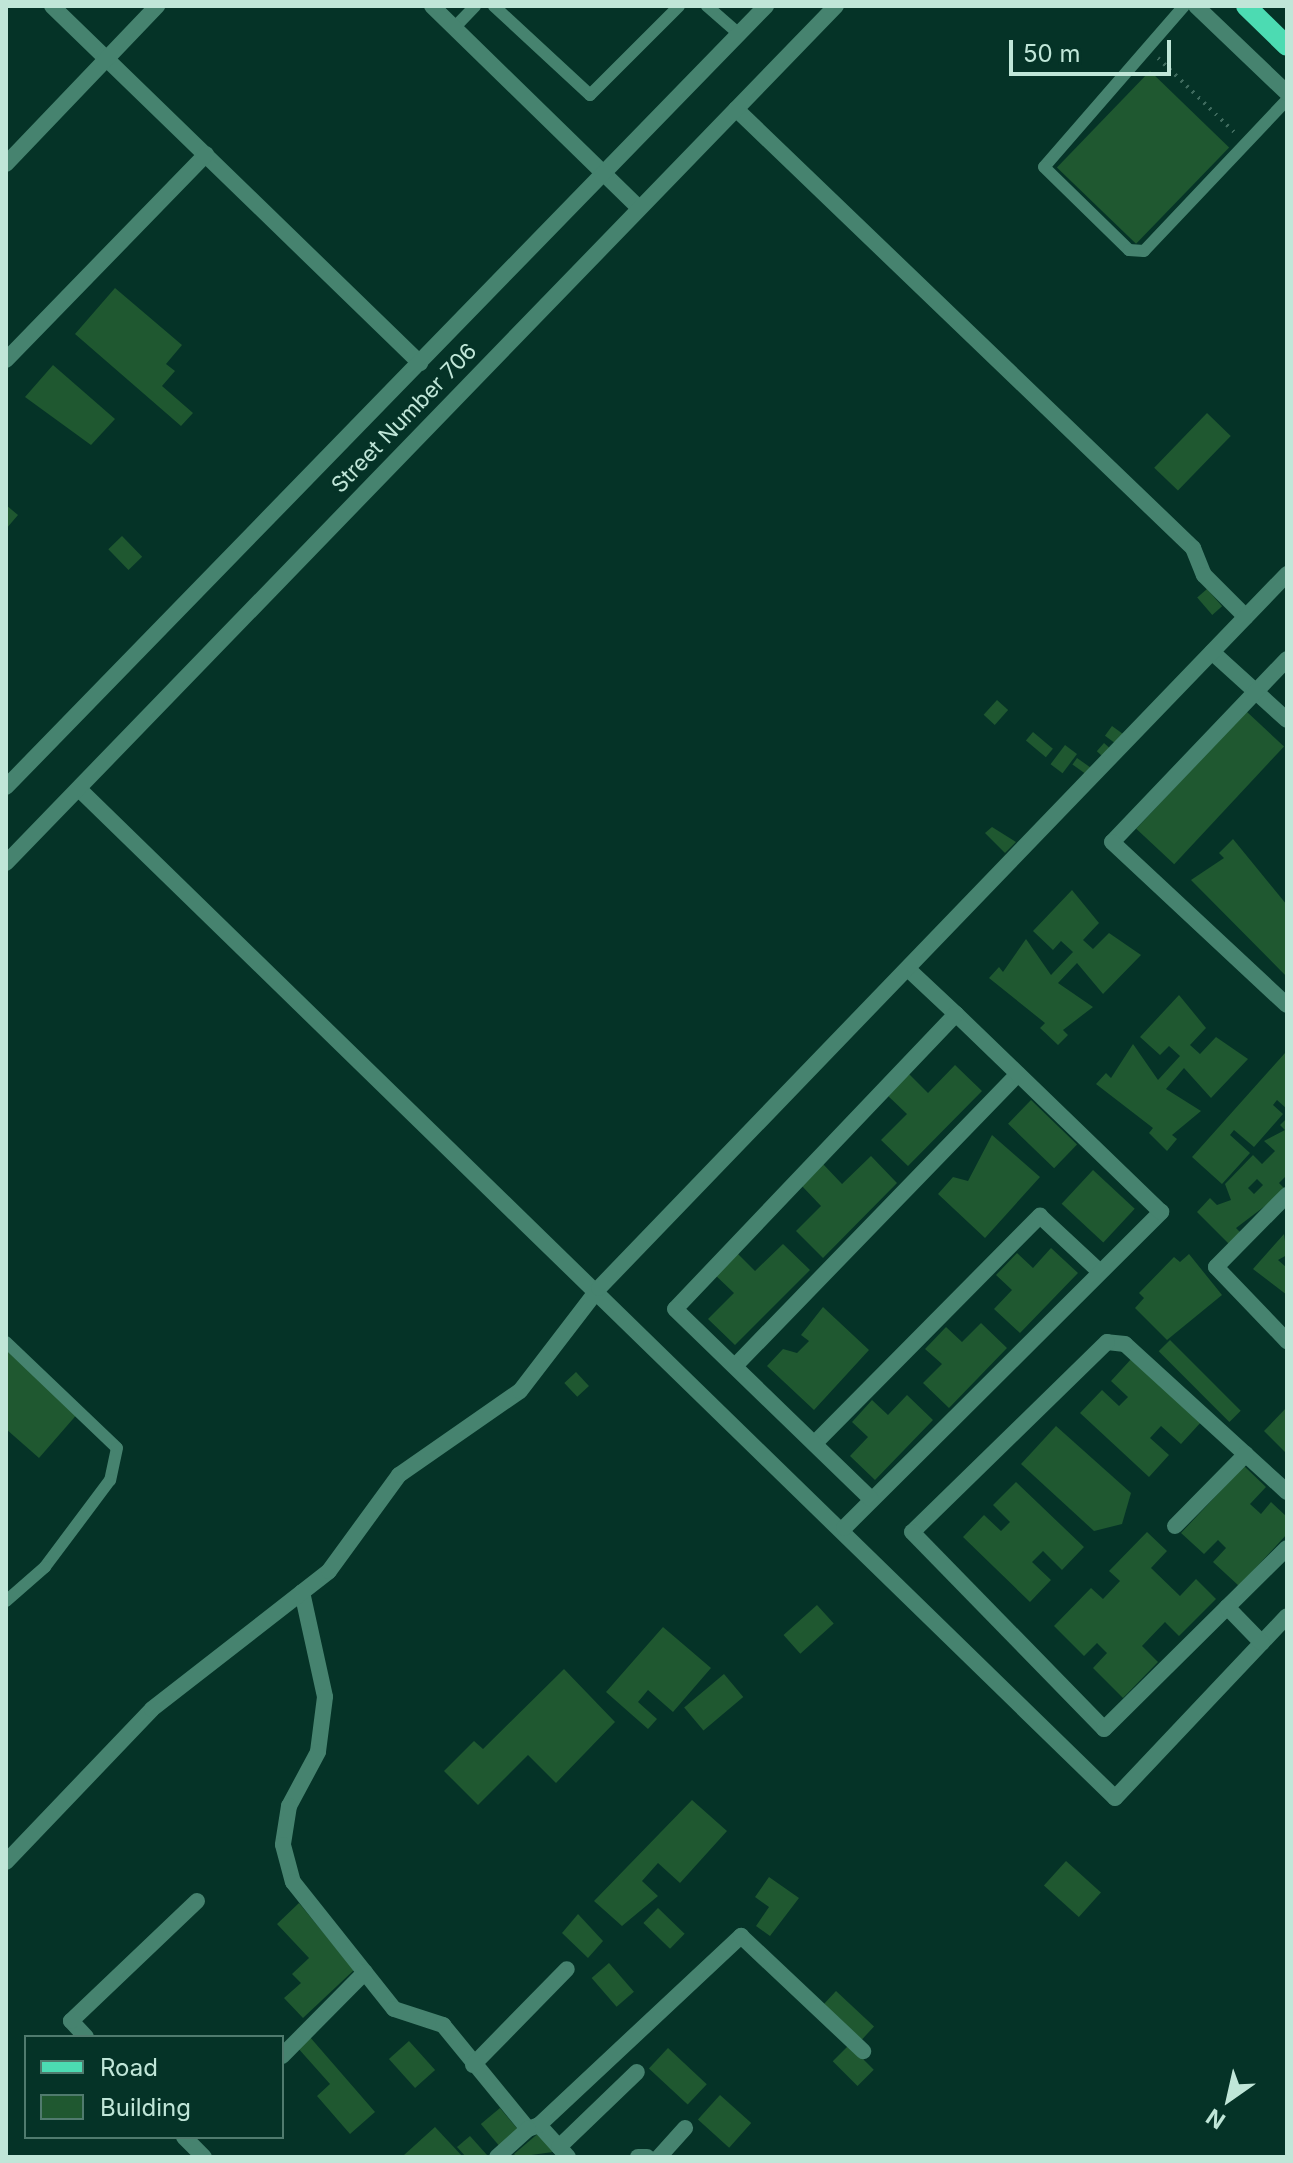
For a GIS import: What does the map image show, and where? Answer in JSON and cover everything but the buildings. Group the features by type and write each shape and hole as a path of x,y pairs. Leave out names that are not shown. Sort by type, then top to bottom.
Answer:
{"main road":[{"path":"1246,6 1287,46"}],"street":[{"path":"52,6 420,363"},
{"path":"6,164 157,6"},
{"path":"432,6 639,208"},
{"path":"6,787 604,176 766,6"},
{"name":"Street Number 706","path":"6,863 836,6"},
{"path":"1196,6 1287,93"},
{"path":"736,109 1193,548 1204,575 1246,617"},
{"path":"6,360 206,154"},
{"path":"6,1862 152,1709 302,1592 363,1530 399,1475 520,1391 599,1288 909,970 1287,574"},
{"path":"1212,652 1287,720"},
{"path":"1287,659 1112,842 1287,1005"},
{"path":"79,789 599,1288 1115,1798 1287,1616"},
{"path":"844,1528 1161,1212 909,970"},
{"path":"871,1499 675,1309 956,1014"},
{"path":"736,1365 1018,1074"},
{"path":"1287,1195 1216,1267 1287,1341"},
{"path":"815,1443 1040,1216 1100,1272"},
{"path":"1287,1492 1125,1344 1107,1342 912,1532 1104,1729 1287,1548"},
{"path":"1175,1526 1246,1454"},
{"path":"302,1592 325,1697 318,1752 289,1806 283,1845 293,1882 394,2009 443,2025 473,2065 563,2152 637,2072"},
{"path":"1227,1607 1262,1643"},
{"path":"84,2035 71,2021 197,1901"},
{"path":"497,2157 534,2127 741,1936 863,2051"},
{"path":"473,2065 567,1969"},
{"path":"284,2054 365,1972"},
{"path":"659,2157 685,2128"},
{"path":"638,2157 647,2157"}],"lane":[{"path":"454,28 475,6"},
{"path":"494,6 590,95 679,6"},
{"path":"707,6 739,34"},
{"path":"1184,6 1046,160 1047,173 1137,253 1287,100"},
{"path":"6,1342 117,1448 110,1480 45,1567 6,1601"}],"path":[{"path":"1146,46 1245,143"}]}
